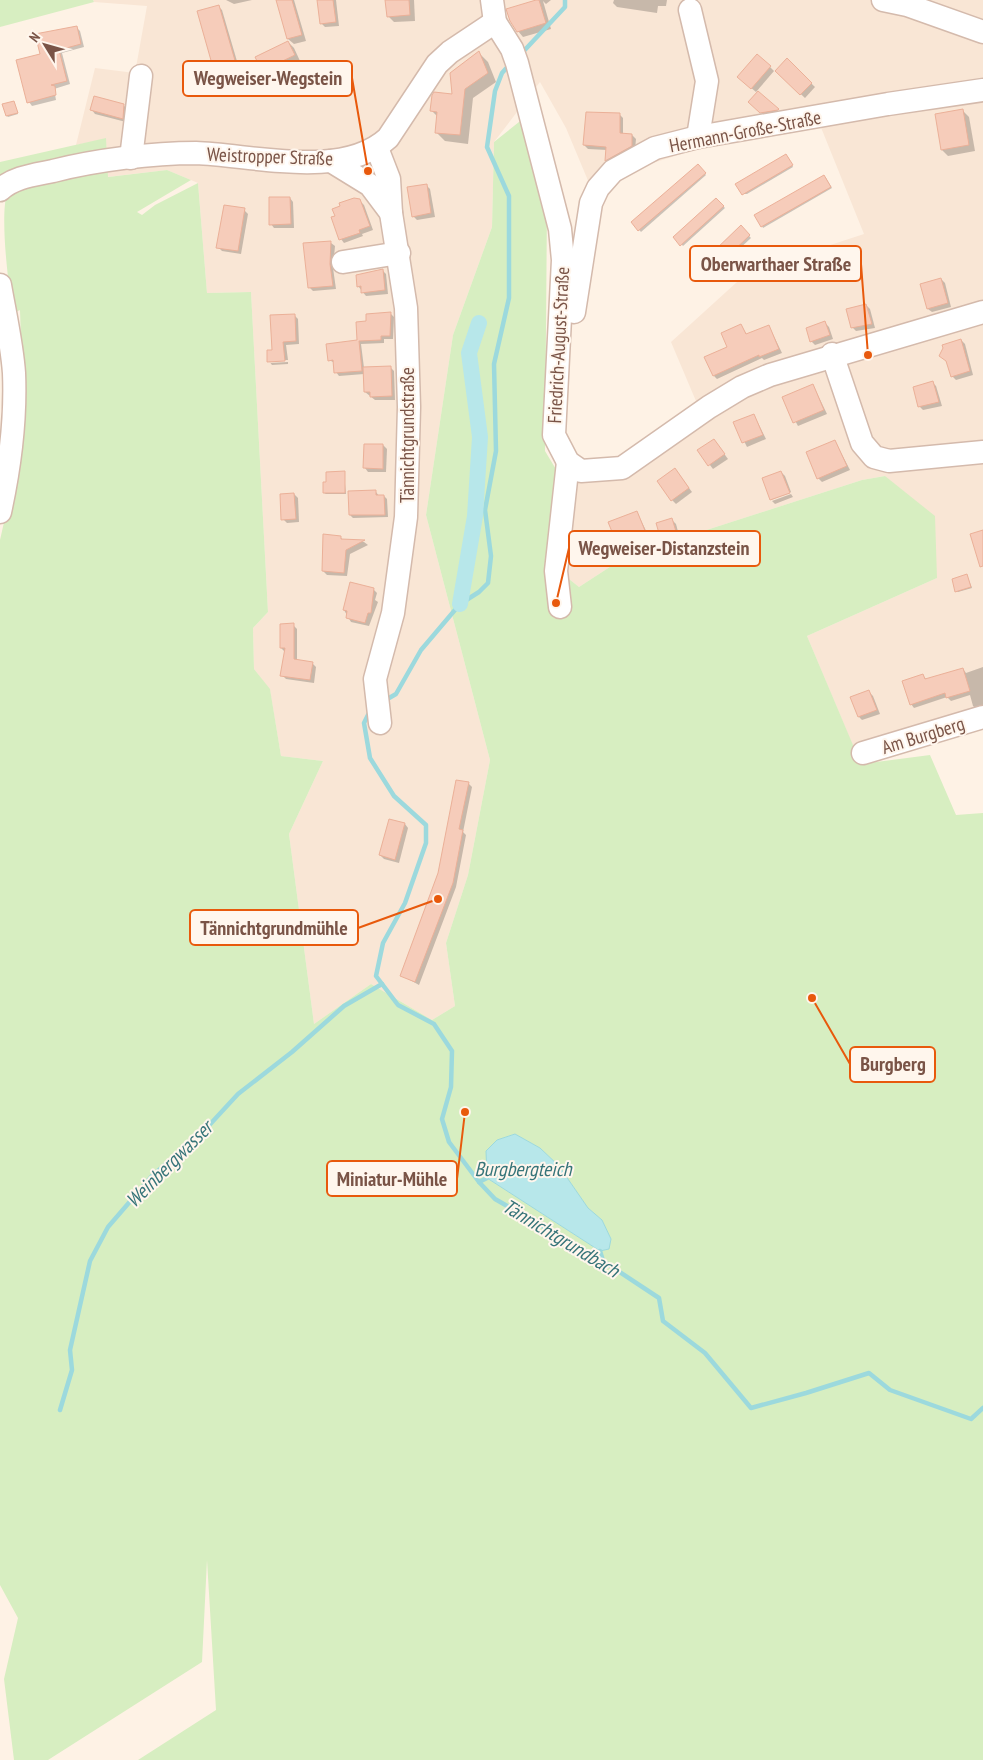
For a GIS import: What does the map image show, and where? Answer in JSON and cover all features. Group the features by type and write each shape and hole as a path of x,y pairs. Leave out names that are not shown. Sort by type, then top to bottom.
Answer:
{"street":[{"path":"884,0 907,5 983,32"},
{"path":"690,10 707,81 698,137"},
{"name":"Friedrich-August-Straße","path":"494,11 515,56 560,229 563,260 554,434 568,462"},
{"name":"Weistropper Straße","path":"0,190 8,182 66,167 131,158 196,153 331,161 365,154 377,148 399,124 415,94 437,64 494,11"},
{"path":"131,158 141,76"},
{"name":"Hermann-Große-Straße","path":"554,412 567,385 586,225 591,203 598,188 613,171 655,148 698,137 888,104 983,90"},
{"name":"Tännichtgrundstraße","path":"377,148 390,179 392,212 406,308 409,407 406,517 393,613 375,679 375,696 380,723"},
{"path":"331,161 370,184 392,212"},
{"path":"343,262 399,253"},
{"path":"0,285 12,355 14,408 7,478 0,512"},
{"path":"560,608 556,571 568,462 581,471 622,468 709,406 770,374 832,354 983,312"},
{"path":"832,354 862,443 874,457 889,461 983,452"},
{"name":"Am Burgberg","path":"864,753 983,717"}],"shaded area":[{"path":"93,0 983,0 983,728 861,765 807,636 937,578 885,476 862,480 663,544 619,561 579,587 559,571 572,486 583,478 704,420 671,342 748,272 864,234 820,125 710,145 589,183 566,128 540,82 494,142 492,227 453,335 426,515 490,760 468,875 446,943 455,1006 432,1020 371,984 314,1024 289,834 323,761 281,756 270,690 254,669 253,628 268,612 251,292 207,293 198,183 167,170 107,177 106,139 76,145 95,68 135,73 147,6 94,2"}],"green space":[{"path":"0,0 93,0 94,2 0,27"},
{"path":"524,118 547,206 545,451 557,471 559,571 579,587 619,561 663,544 862,480 885,476 935,516 937,578 807,636 861,764 930,755 956,815 983,813 983,1760 138,1760 216,1710 207,1560 202,1662 48,1760 14,1760 4,1679 18,1618 0,1585 0,540 24,434 20,310 13,313 7,268 4,218 7,193 0,181 0,162 106,138 108,177 167,170 191,180 137,212 142,215 155,205 198,183 207,293 251,292 268,612 253,628 254,669 270,689 281,756 323,761 289,834 314,1024 371,984 432,1020 455,1006 446,943 468,875 490,760 426,515 453,335 492,227 494,142","holes":["515,1134 540,1148 559,1166 588,1208 602,1220 611,1239 608,1249 600,1251 487,1178 497,1140"]}],"water":[{"name":"Burgbergteich","path":"515,1134 540,1148 559,1166 588,1208 602,1220 611,1239 609,1249 600,1251 487,1178 486,1151 497,1140"}],"building":[{"path":"276,0 292,0 302,35 287,39"},
{"path":"317,0 333,0 336,22 320,24"},
{"path":"385,0 409,0 410,15 387,17"},
{"path":"539,0 546,23 517,32 510,21 506,9"},
{"path":"219,5 236,64 214,71 197,11"},
{"path":"77,26 81,44 59,50 67,81 51,85 55,86 56,95 27,103 16,60 40,54 35,34"},
{"path":"288,41 295,55 262,71 255,57"},
{"path":"479,51 488,73 465,89 460,135 435,133 437,112 430,111 432,95 434,92 452,94 450,73"},
{"path":"757,54 771,66 751,89 737,77"},
{"path":"787,58 812,83 800,95 775,71"},
{"path":"758,91 779,109 760,113 748,102"},
{"path":"94,96 124,104 123,119 90,110"},
{"path":"14,101 18,113 6,116 2,104"},
{"path":"963,109 969,145 941,150 935,114"},
{"path":"586,112 620,113 620,133 632,134 632,146 605,161 606,147 583,145"},
{"path":"786,154 793,165 742,195 735,184"},
{"path":"698,164 706,173 638,231 631,222"},
{"path":"824,175 831,187 761,227 754,215"},
{"path":"427,184 431,213 412,217 407,187"},
{"path":"269,197 290,197 291,224 269,225"},
{"path":"354,198 360,199 370,226 359,230 360,233 339,240 331,217 335,216 332,209 340,206 339,203"},
{"path":"716,198 724,206 680,246 673,237"},
{"path":"224,205 245,208 238,251 216,248"},
{"path":"741,225 750,235 722,262 712,253"},
{"path":"331,241 330,264 333,286 308,288 303,243"},
{"path":"383,269 385,290 361,293 361,286 357,287 356,275"},
{"path":"941,278 948,303 927,309 920,284"},
{"path":"866,304 872,324 851,328 846,309"},
{"path":"391,312 390,336 381,336 381,340 359,341 362,371 334,373 333,360 328,361 326,344 357,340 356,322 366,321 366,314"},
{"path":"295,314 296,341 283,342 285,361 267,362 267,350 272,350 270,315"},
{"path":"825,321 830,335 810,342 806,328"},
{"path":"741,324 746,334 769,325 779,349 759,357 759,355 713,376 704,357 727,347 721,333"},
{"path":"961,339 970,371 951,377 946,361 939,356 943,348 942,345"},
{"path":"391,366 392,396 370,397 370,392 364,392 363,367"},
{"path":"933,381 939,402 918,407 913,387"},
{"path":"813,384 824,410 793,423 782,397"},
{"path":"754,414 763,435 742,443 733,422"},
{"path":"714,439 725,454 708,466 697,450"},
{"path":"835,440 847,466 817,479 806,452"},
{"path":"364,444 383,444 383,469 363,468"},
{"path":"675,468 689,488 671,501 657,481"},
{"path":"345,471 345,493 323,493 323,482 326,482 326,472"},
{"path":"781,471 790,493 770,500 762,478"},
{"path":"376,490 376,495 384,495 385,515 349,515 348,491"},
{"path":"294,493 296,519 281,520 280,494"},
{"path":"637,511 646,533 617,544 608,522"},
{"path":"672,518 677,535 661,540 656,523"},
{"path":"983,530 983,566 980,567 970,534"},
{"path":"323,534 341,536 341,539 365,540 346,550 344,573 322,571"},
{"path":"967,574 971,587 955,592 952,579"},
{"path":"350,582 374,588 371,613 368,613 365,623 346,618 347,611 343,610"},
{"path":"294,623 294,659 313,662 310,680 280,676 285,648 280,648 280,624"},
{"path":"963,668 970,691 946,698 945,693 910,705 902,681 923,674 925,679"},
{"path":"869,690 877,710 858,717 850,697"},
{"path":"456,780 469,782 459,829 463,830 453,883 415,982 400,976 438,873"},
{"path":"389,819 405,823 395,860 379,855"}],"waterway":[{"name":"Tännichtgrundbach","path":"521,54 565,7 565,0"},
{"name":"Tännichtgrundbach","path":"384,701 396,694 421,650 460,604 479,592 488,583 491,556 485,510 496,451 494,364 509,298 509,196 487,147 495,91 502,73 510,64"},
{"path":"460,604 475,516 480,437 469,353 479,323"},
{"name":"Tännichtgrundbach","path":"371,709 364,723 370,758 394,796 426,825 426,843 405,903 383,943 376,976 398,1005 434,1024 452,1051 451,1087 442,1119 449,1142 479,1182 495,1199 603,1261 659,1298 663,1321 705,1353 751,1408 869,1373 890,1390 971,1419 983,1408"},
{"name":"Weinbergwasser","path":"60,1410 72,1370 70,1350 90,1261 108,1227 152,1176 202,1133 238,1094 292,1052 344,1006 382,984"},
{"path":"479,1182 487,1178"},
{"name":"Tännichtgrundbach","path":"600,1251 603,1261"}],"place":[{"name":"Wegweiser-Wegstein","path":"368,171"},
{"name":"Oberwarthaer Straße","path":"868,355"},
{"name":"Wegweiser-Distanzstein","path":"556,603"},
{"name":"Tännichtgrundmühle","path":"438,899"},
{"name":"Burgberg","path":"812,998"},
{"name":"Miniatur-Mühle","path":"465,1112"}]}
